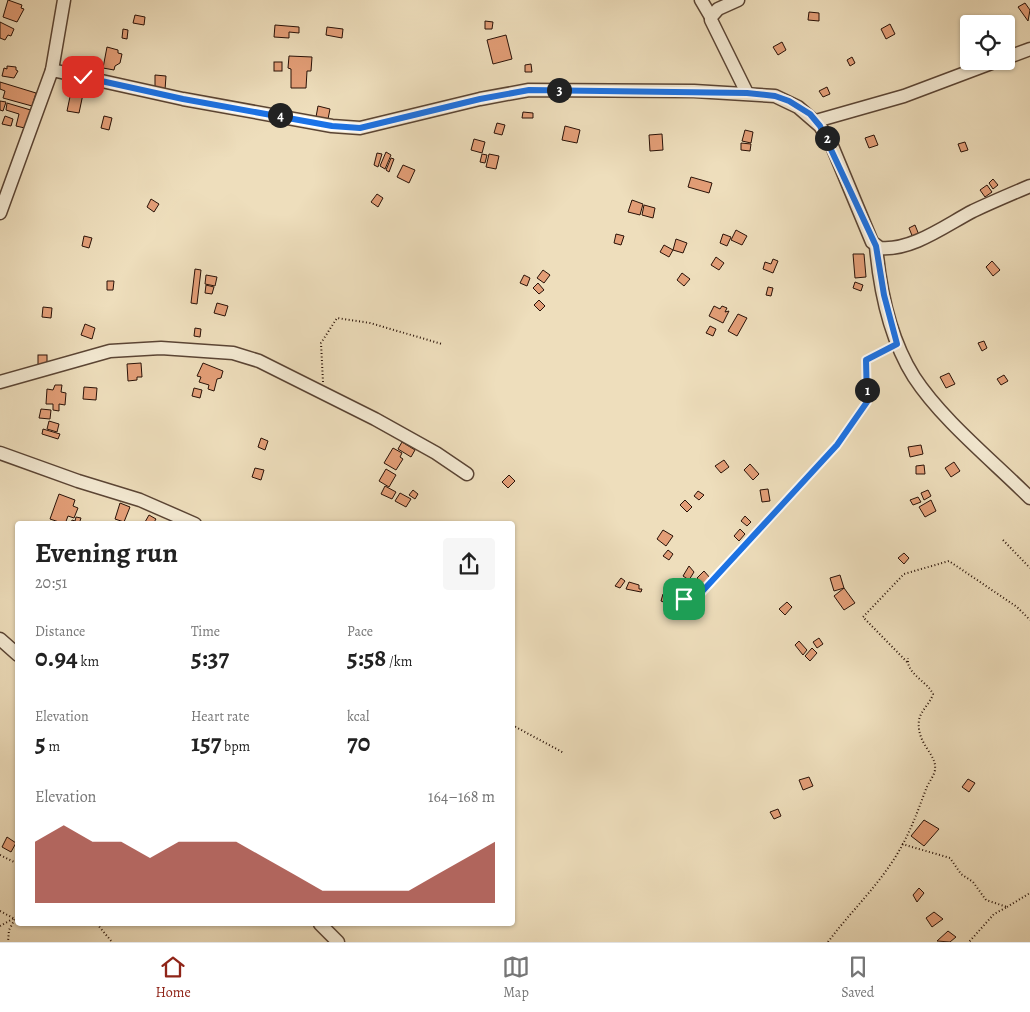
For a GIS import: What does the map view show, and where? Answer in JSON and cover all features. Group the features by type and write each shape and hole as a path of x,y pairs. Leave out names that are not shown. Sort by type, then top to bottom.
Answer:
{"street":[{"path":"0,214 2,200 52,70 64,0"},
{"path":"701,0 747,93"},
{"path":"711,17 718,9 738,0"},
{"path":"1015,55 1030,49"},
{"path":"52,70 183,99 332,126 360,128 480,99 529,90 747,93 775,96 789,101 816,121 832,146 864,224 876,246 882,286 897,344 915,378 933,400 1030,498"},
{"path":"816,121 904,96 973,70"},
{"path":"876,246 886,249 922,238 973,211 1030,186"},
{"path":"0,382 110,350 152,348 196,349 233,353 259,362 404,434 467,474"},
{"path":"0,453 54,473 140,500 188,521"},
{"path":"0,639 15,652"},
{"path":"322,926 338,942"}],"path":[{"path":"324,394 321,343 337,318 370,323 442,344"},
{"path":"672,593 684,599 698,596 837,445 867,402 866,360 897,344"},
{"path":"1003,540 1030,568"},
{"path":"828,942 876,884 902,844 912,828 935,771 935,762 927,752 919,734 922,711 930,702 933,694 929,686 922,682 907,662 863,618 904,574 949,561 1017,607 1030,620"},
{"path":"907,662 908,658"},
{"path":"515,727 564,753"},
{"path":"902,844 950,858 961,874 973,882 986,900 1007,907"},
{"path":"0,855 15,862"},
{"path":"970,942 994,914 1030,893"},
{"path":"0,911 15,920"},
{"path":"0,926 15,920"},
{"path":"8,942 9,930 15,920"},
{"path":"100,926 112,942"}],"building":[{"path":"8,0 22,5 21,8 24,9 17,22 3,17"},
{"path":"1025,3 1030,10 1028,21 1018,7"},
{"path":"809,12 819,13 819,21 808,20"},
{"path":"135,15 145,17 144,25 133,23"},
{"path":"485,21 493,22 492,29 485,29"},
{"path":"0,22 14,29 11,36 8,35 5,40 0,38"},
{"path":"890,24 895,34 886,39 881,29"},
{"path":"275,25 299,27 299,33 289,32 289,38 274,37"},
{"path":"327,27 343,29 342,38 326,35"},
{"path":"123,29 128,30 127,39 122,38"},
{"path":"506,35 512,59 493,64 487,40"},
{"path":"782,42 786,50 778,55 773,47"},
{"path":"107,47 118,50 118,53 122,54 120,63 115,66 114,70 103,68"},
{"path":"289,56 312,57 311,71 307,71 306,88 291,88 291,69 288,68"},
{"path":"852,57 855,63 850,66 847,60"},
{"path":"274,62 282,62 282,71 274,71"},
{"path":"531,64 532,72 525,72 525,65"},
{"path":"7,66 16,67 18,71 14,78 2,76 4,68 7,69"},
{"path":"155,75 166,76 165,90 155,90"},
{"path":"0,82 36,93 32,106 3,98 5,91 0,89"},
{"path":"827,87 830,94 823,97 819,91"},
{"path":"71,92 83,94 79,113 67,111"},
{"path":"0,101 6,102 3,111 0,110"},
{"path":"7,103 34,111 29,129 16,126 19,114 6,110"},
{"path":"318,106 330,109 328,119 316,117"},
{"path":"523,112 533,113 533,118 522,118"},
{"path":"5,116 13,119 11,126 2,124"},
{"path":"104,116 112,118 109,130 101,128"},
{"path":"497,123 505,125 502,135 494,133"},
{"path":"565,126 580,130 577,143 562,140"},
{"path":"745,130 753,132 751,143 742,141"},
{"path":"662,134 663,150 650,151 649,135"},
{"path":"874,135 878,145 869,148 865,138"},
{"path":"474,139 485,142 482,153 471,150"},
{"path":"965,142 968,150 961,152 958,144"},
{"path":"741,143 751,144 750,151 741,150"},
{"path":"386,152 391,155 385,169 380,166"},
{"path":"377,153 382,154 378,167 374,165"},
{"path":"482,154 487,155 485,163 480,162"},
{"path":"489,154 499,156 496,169 486,167"},
{"path":"391,158 394,159 389,172 386,170"},
{"path":"403,165 415,170 409,183 397,177"},
{"path":"691,177 712,183 709,193 688,187"},
{"path":"993,179 998,185 993,189 989,183"},
{"path":"987,185 992,192 985,197 980,190"},
{"path":"377,194 383,198 378,207 371,202"},
{"path":"151,199 159,204 154,212 147,207"},
{"path":"632,200 643,204 640,215 628,212"},
{"path":"644,205 655,208 653,218 642,215"},
{"path":"915,225 919,235 913,238 909,228"},
{"path":"736,230 747,236 742,245 731,240"},
{"path":"616,234 624,236 621,245 614,243"},
{"path":"723,234 731,237 727,246 720,243"},
{"path":"84,236 92,238 89,248 82,246"},
{"path":"676,239 687,243 683,253 673,250"},
{"path":"664,245 673,250 669,257 660,252"},
{"path":"853,254 864,254 866,277 855,278"},
{"path":"716,257 724,263 719,270 711,265"},
{"path":"773,259 778,261 773,273 763,269 765,262 771,264"},
{"path":"992,261 1000,270 993,276 986,267"},
{"path":"195,269 201,270 197,304 191,303"},
{"path":"543,270 550,275 544,283 537,278"},
{"path":"682,273 690,279 684,286 677,280"},
{"path":"206,275 217,277 215,286 205,284"},
{"path":"524,275 530,278 527,286 520,283"},
{"path":"107,281 114,281 113,290 107,290"},
{"path":"855,282 863,285 861,291 853,288"},
{"path":"538,283 544,290 539,294 533,288"},
{"path":"206,285 214,287 212,294 205,293"},
{"path":"768,287 773,288 771,296 766,295"},
{"path":"539,300 545,306 540,311 534,305"},
{"path":"217,303 228,306 225,316 214,313"},
{"path":"714,306 720,309 722,306 727,308 725,312 729,311 723,323 709,316"},
{"path":"43,307 52,308 51,318 42,317"},
{"path":"738,314 747,318 737,336 728,331"},
{"path":"85,324 95,328 92,339 81,335"},
{"path":"710,326 716,329 713,336 706,333"},
{"path":"195,328 201,329 200,337 194,336"},
{"path":"984,341 987,348 982,351 978,343"},
{"path":"38,355 47,355 47,365 38,365"},
{"path":"141,363 142,377 137,377 137,380 128,381 127,364"},
{"path":"203,363 223,371 221,378 217,379 214,391 208,389 209,385 199,382 201,377 197,376"},
{"path":"949,373 955,384 946,388 940,377"},
{"path":"1004,375 1008,381 1001,385 997,379"},
{"path":"55,385 62,385 61,392 66,393 65,405 59,404 59,411 53,410 53,404 46,404 47,389 53,390"},
{"path":"84,387 97,388 96,400 83,399"},
{"path":"194,388 202,390 200,398 192,396"},
{"path":"41,409 51,410 50,419 39,418"},
{"path":"49,421 59,424 57,432 47,429"},
{"path":"43,429 60,434 58,439 42,434"},
{"path":"261,438 268,441 265,450 258,447"},
{"path":"402,442 415,450 411,457 398,449"},
{"path":"921,445 923,454 910,457 908,447"},
{"path":"393,448 402,453 400,457 403,459 396,470 384,463"},
{"path":"724,460 729,467 721,473 715,466"},
{"path":"954,462 960,471 951,477 945,468"},
{"path":"750,464 759,474 753,480 744,470"},
{"path":"924,465 925,474 916,474 916,466"},
{"path":"255,468 264,470 261,480 252,477"},
{"path":"386,469 396,475 389,487 379,481"},
{"path":"509,475 515,481 508,488 502,482"},
{"path":"385,486 396,492 392,499 381,494"},
{"path":"768,489 770,501 762,502 760,490"},
{"path":"413,490 418,494 415,499 409,495"},
{"path":"928,490 931,496 924,500 921,493"},
{"path":"698,491 704,495 699,500 694,496"},
{"path":"400,493 411,499 406,507 395,501"},
{"path":"59,494 75,500 73,506 78,508 74,518 68,516 66,521 50,519"},
{"path":"918,497 921,502 913,505 910,500"},
{"path":"685,500 692,507 687,512 680,505"},
{"path":"931,500 936,511 925,517 919,507"},
{"path":"120,503 130,507 124,521 115,519"},
{"path":"149,515 156,519 155,521 146,521"},
{"path":"745,516 751,522 747,526 741,521"},
{"path":"76,517 81,518 80,521 75,521"},
{"path":"740,529 745,534 739,541 734,536"},
{"path":"663,530 673,536 666,546 657,539"},
{"path":"668,550 673,554 669,560 663,556"},
{"path":"904,553 909,558 904,564 898,558"},
{"path":"689,566 694,572 689,580 683,576"},
{"path":"704,571 711,579 704,585 697,578"},
{"path":"840,575 844,588 834,591 830,578"},
{"path":"621,578 625,581 620,588 615,586"},
{"path":"629,582 639,585 639,589 642,589 641,592 626,589"},
{"path":"844,588 855,603 844,610 834,596"},
{"path":"663,594 671,598 668,604 661,601"},
{"path":"787,602 792,607 785,615 779,609"},
{"path":"819,638 823,644 817,648 813,642"},
{"path":"799,641 807,650 803,655 795,645"},
{"path":"812,648 817,653 810,661 805,656"},
{"path":"809,777 813,786 803,790 799,780"},
{"path":"968,779 975,783 969,792 962,787"},
{"path":"778,809 781,816 774,819 770,812"},
{"path":"924,820 939,829 924,846 911,836"},
{"path":"7,837 15,842 11,852 2,847"},
{"path":"919,888 924,893 917,902 913,895"},
{"path":"934,912 943,919 932,927 926,918"},
{"path":"948,931 956,937 950,942 937,941"}],"route":[{"path":"83,77 183,99 276,114 332,126 360,128 480,99 529,90 747,93 775,96 789,101 810,114 832,146 864,224 872,242 876,246 880,277 897,344 866,360 867,402 837,445 698,596 684,599"}]}
